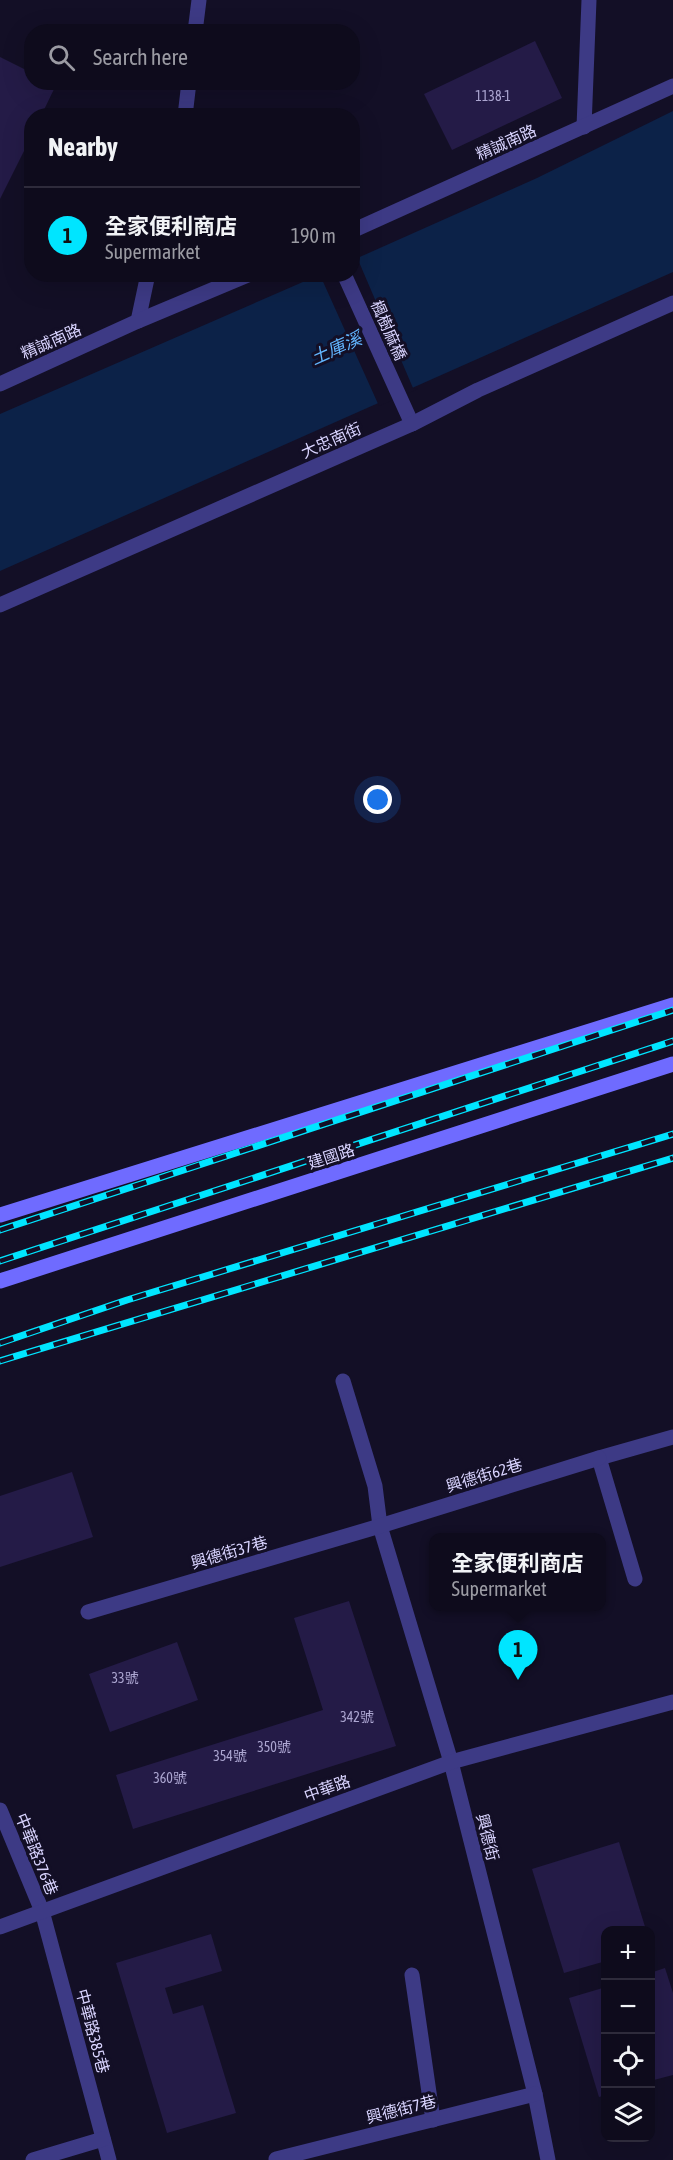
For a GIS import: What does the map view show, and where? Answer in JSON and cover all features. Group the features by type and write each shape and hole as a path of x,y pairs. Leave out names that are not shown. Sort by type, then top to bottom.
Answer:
{"main road":[{"path":"0,1215 673,1005"},
{"name":"建國路","path":"0,1281 673,1064"}],"street":[{"path":"196,24 198,0"},
{"path":"584,127 589,0"},
{"name":"精誠南路","path":"360,227 673,86"},
{"path":"186,108 188,90"},
{"path":"138,321 146,282"},
{"name":"精誠南路","path":"0,384 138,321 231,282"},
{"name":"楓樹麻橋","path":"348,282 412,424"},
{"name":"大忠南街","path":"0,605 412,424 478,390 673,303"},
{"name":"興德街","path":"343,1381 375,1486 380,1526 451,1762 535,2094 548,2160"},
{"name":"興德街62巷","path":"380,1526 673,1437"},
{"path":"599,1458 634,1579"},
{"name":"興德街37巷","path":"88,1612 380,1526"},
{"name":"中華路","path":"0,1927 451,1762 673,1702"},
{"name":"中華路376巷","path":"0,1810 42,1911"},
{"name":"中華路385巷","path":"42,1911 109,2160"},
{"path":"412,1975 433,2120"},
{"name":"興德街7巷","path":"276,2159 535,2094"},
{"path":"33,2160 103,2139"}],"water":[{"name":"土庫溪","path":"673,111 673,272 0,571 0,414 303,282 360,282 360,257 537,178"}],"pier":[{"path":"360,264 413,388 418,389 379,406 323,282 360,282"}],"building":[{"path":"535,41 562,98 452,150 424,94"},
{"path":"0,57 24,69 24,90 54,90 45,108 24,108 24,151 0,199"},
{"path":"72,1472 93,1537 0,1567 0,1496"},
{"path":"349,1601 396,1746 133,1829 116,1775 323,1710 294,1618"},
{"path":"177,1642 198,1700 110,1732 89,1674"},
{"path":"619,1842 645,1926 601,1926 601,1962 564,1973 532,1869"},
{"path":"211,1934 222,1971 165,1988 173,2014 203,2005 236,2113 167,2133 116,1963"},
{"path":"665,1968 673,1993 673,2075 655,2080 655,1980 655,1971"},
{"path":"601,1988 601,2096 599,2097 569,1998"}],"railway":[{"path":"0,1230 673,1010"},
{"path":"0,1261 673,1041"},
{"path":"0,1343 127,1300 673,1134"},
{"path":"0,1361 673,1158"}],"place":[{"name":"全家便利商店","path":"518,1680"}]}
